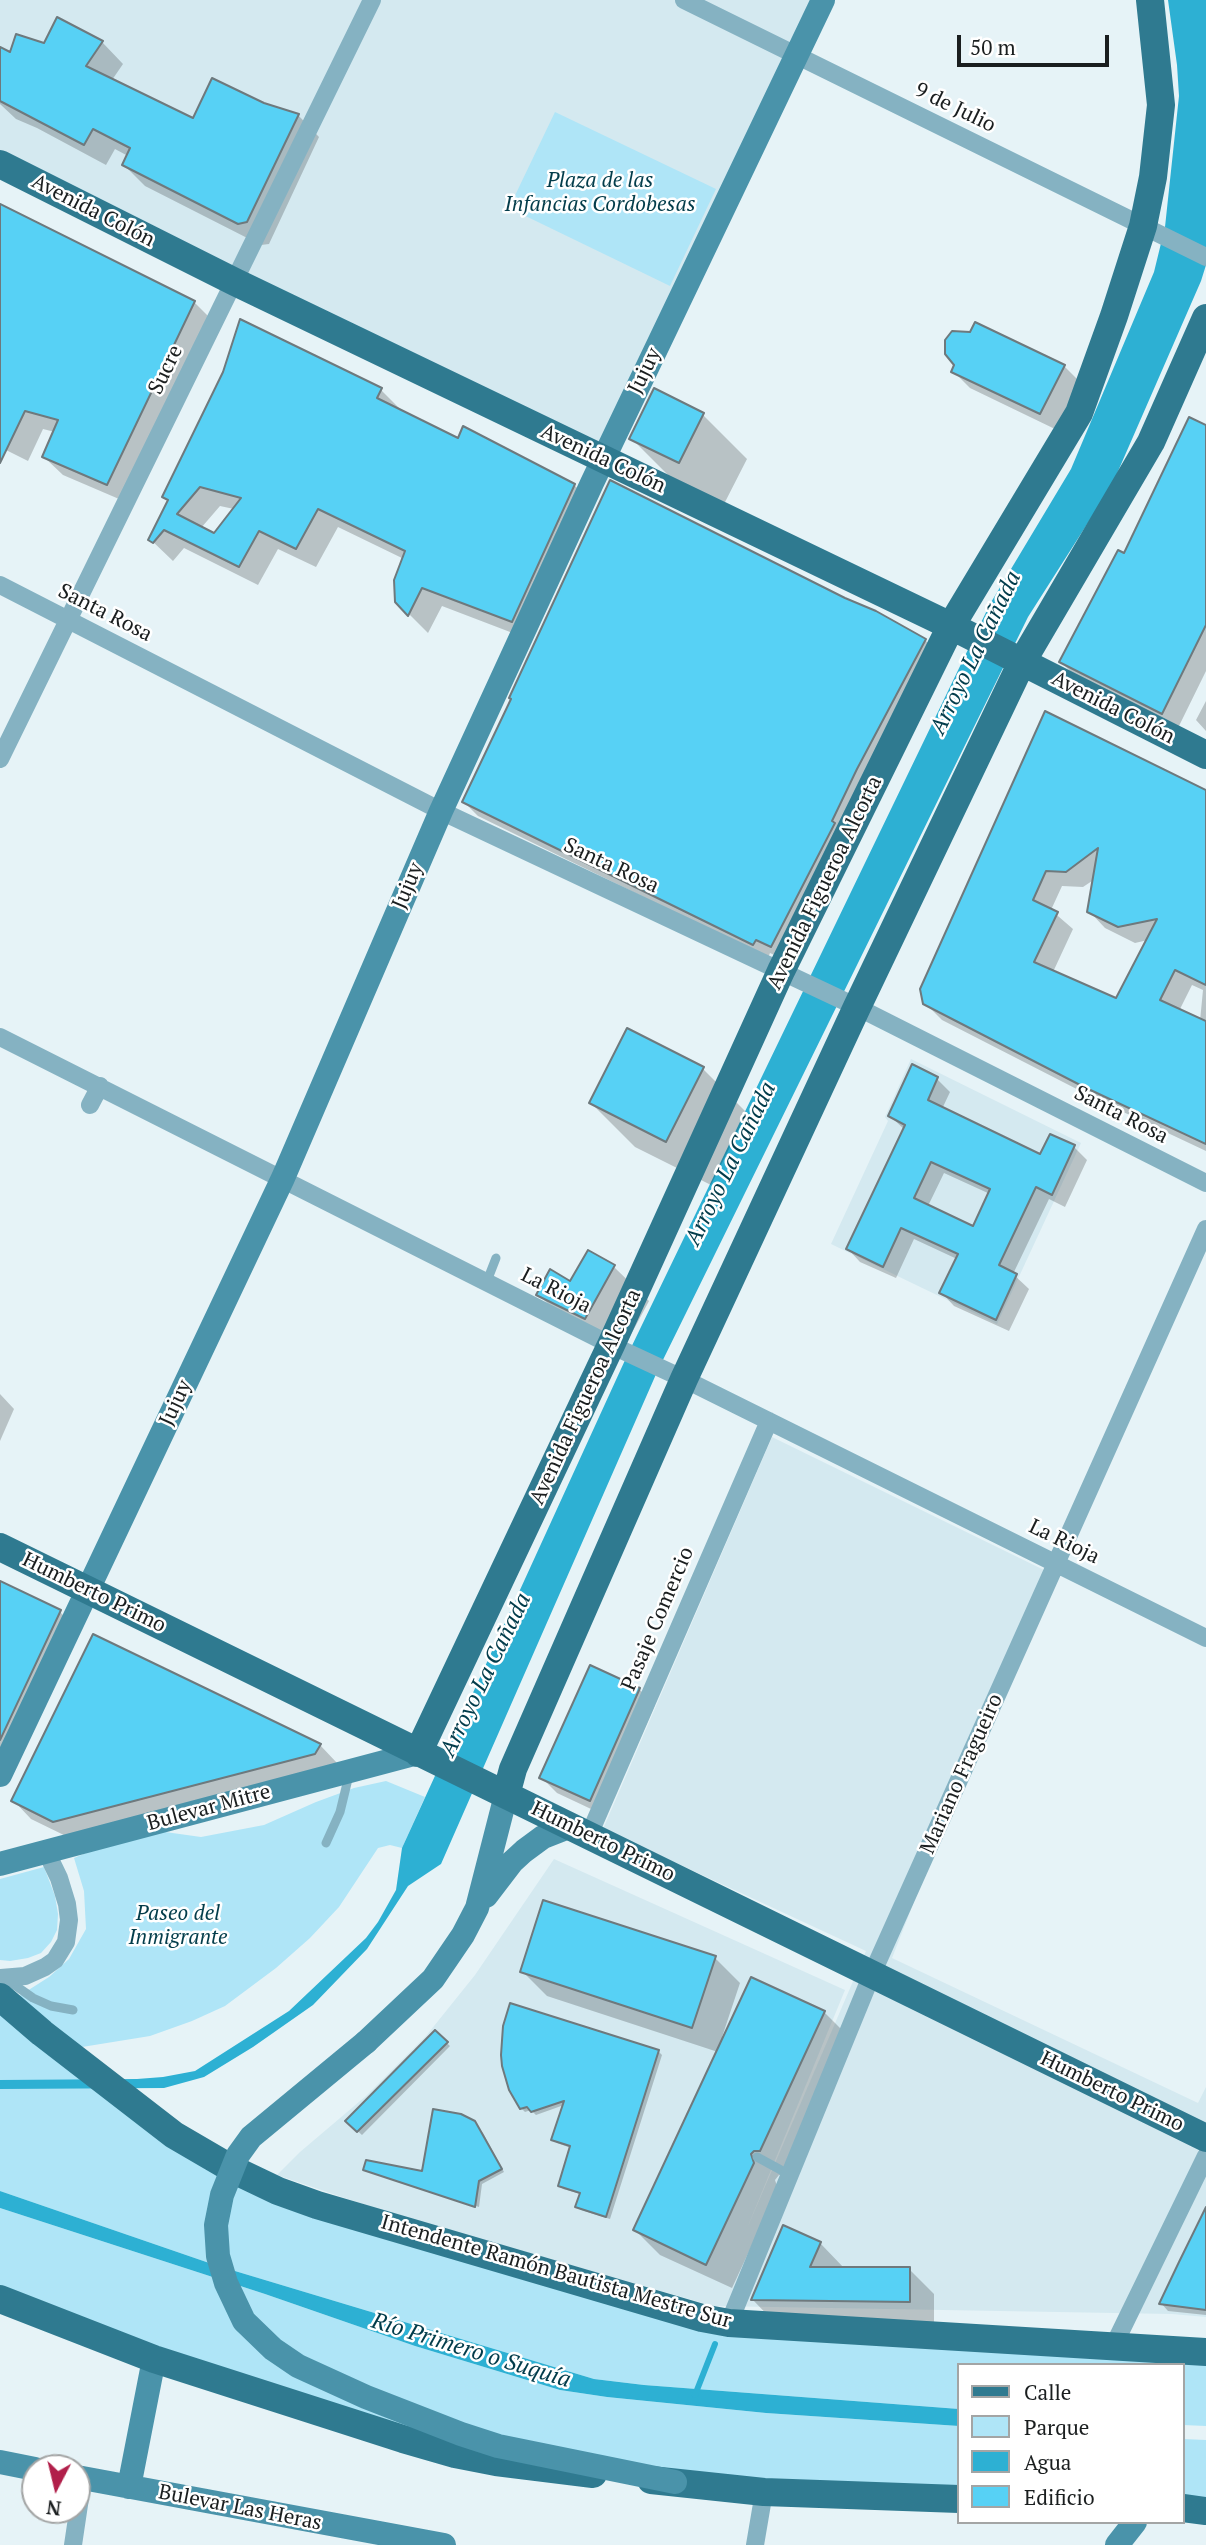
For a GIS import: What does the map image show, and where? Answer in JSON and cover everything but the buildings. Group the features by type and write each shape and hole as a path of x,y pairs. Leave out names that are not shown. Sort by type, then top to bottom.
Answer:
{"main road":[{"name":"Avenida Figueroa Alcorta","path":"418,1753 611,1345 781,971 951,626 1079,413 1143,226 1153,177 1161,104 1150,0"},
{"name":"Avenida Colón","path":"0,164 234,282 951,626 1206,755"},
{"path":"506,1795 513,1769 684,1379 857,1007 1022,662 1151,442 1206,318"},
{"name":"Humberto Primo","path":"0,1547 1206,2138"},
{"name":"Intendente Ramón Bautista Mestre Sur","path":"1,1984 42,2033 174,2135 234,2170 278,2191 317,2205 702,2318 729,2323 1206,2352"},
{"path":"0,2299 155,2359 455,2454 528,2467 764,2492 958,2499"},
{"path":"1185,2508 1206,2511"}],"street":[{"name":"Sucre","path":"0,760 372,0"},
{"name":"9 de Julio","path":"684,0 1206,257"},
{"name":"Jujuy","path":"0,1775 283,1178 441,811 603,459 823,0"},
{"name":"Santa Rosa","path":"0,585 441,811 857,1007 1206,1182"},
{"name":"La Rioja","path":"0,1037 611,1345 1206,1638"},
{"path":"90,1105 100,1086"},
{"name":"Mariano Fragueiro","path":"729,2323 872,1974 1206,1229"},
{"name":"Pasaje Comercio","path":"580,1831 769,1421"},
{"name":"Bulevar Mitre","path":"0,1864 418,1753"},
{"path":"477,1908 506,1795"},
{"path":"580,1831 543,1837 512,1862 477,1908 456,1946 433,1979 366,2042 251,2137 238,2155 222,2195 216,2225 218,2256 226,2283 244,2321 273,2350 298,2366 366,2397 461,2434 510,2449 675,2482"},
{"path":"1,1984 45,1968 66,1942 69,1920 67,1904 59,1878 46,1851"},
{"path":"1113,2347 1206,2156"},
{"path":"129,2487 155,2359"},
{"path":"0,2462 21,2466"},
{"name":"Bulevar Las Heras","path":"91,2479 411,2542 444,2545"},
{"path":"755,2545 764,2492"},
{"path":"72,2545 74,2524"},
{"path":"1117,2545 1133,2524"}],"lane":[{"path":"486,1281 496,1258"},
{"path":"326,1843 340,1812 351,1770"},
{"path":"1,1984 51,2006 74,2010"},
{"path":"757,2156 790,2173"}],"shaded area":[{"path":"0,0 823,0 603,459 0,162"},
{"path":"911,1059 1081,1143 997,1324 831,1244 888,1121 885,1117"},
{"path":"772,1437 1044,1570 892,1958 1198,2103 1206,2087 1206,2317 1172,2314 713,2306 383,2211 277,2175 366,2096 426,2036 475,1975 554,1859 845,1990 748,2226 866,1951 603,1829"}],"green space":[{"name":"Plaza de las Infancias Cordobesas","path":"555,112 716,189 670,286 509,208"},
{"name":"Paseo del Inmigrante","path":"386,1781 425,1797 402,1848 390,1845 378,1848 339,1907 310,1938 276,1968 225,2006 150,2036 82,2047 16,1998 49,1977 69,1959 86,1929 84,1891 74,1858 144,1829 201,1837 264,1825 354,1788"},
{"path":"44,1867 55,1896 57,1930 41,1953 28,1958 0,1960 0,1879"},
{"path":"0,1997 200,2152 702,2318 1206,2352 1206,2426 1185,2425 1185,2363 958,2363 958,2409 594,2379 215,2265 0,2191"},
{"path":"0,2208 415,2346 560,2390 766,2413 958,2426 958,2499 528,2467 0,2299"},
{"path":"1185,2439 1206,2440 1206,2511 1185,2508"}],"water":[{"name":"Arroyo La Cañada","path":"1168,0 1206,0 1206,265 1201,281 1112,485 1028,617 657,1372 441,1864 408,1886 367,1949 313,2005 204,2077 164,2088 0,2089 0,2080 137,2079 195,2071 289,2011 366,1938 396,1890 402,1848 626,1358 990,604 1071,469 1154,272 1165,227 1179,96"},
{"name":"Río Primero o Suquía","path":"0,2191 215,2265 594,2379 958,2409 958,2426 766,2413 560,2390 415,2346 0,2208"}],"waterway":[{"path":"695,2395 715,2344"}]}
